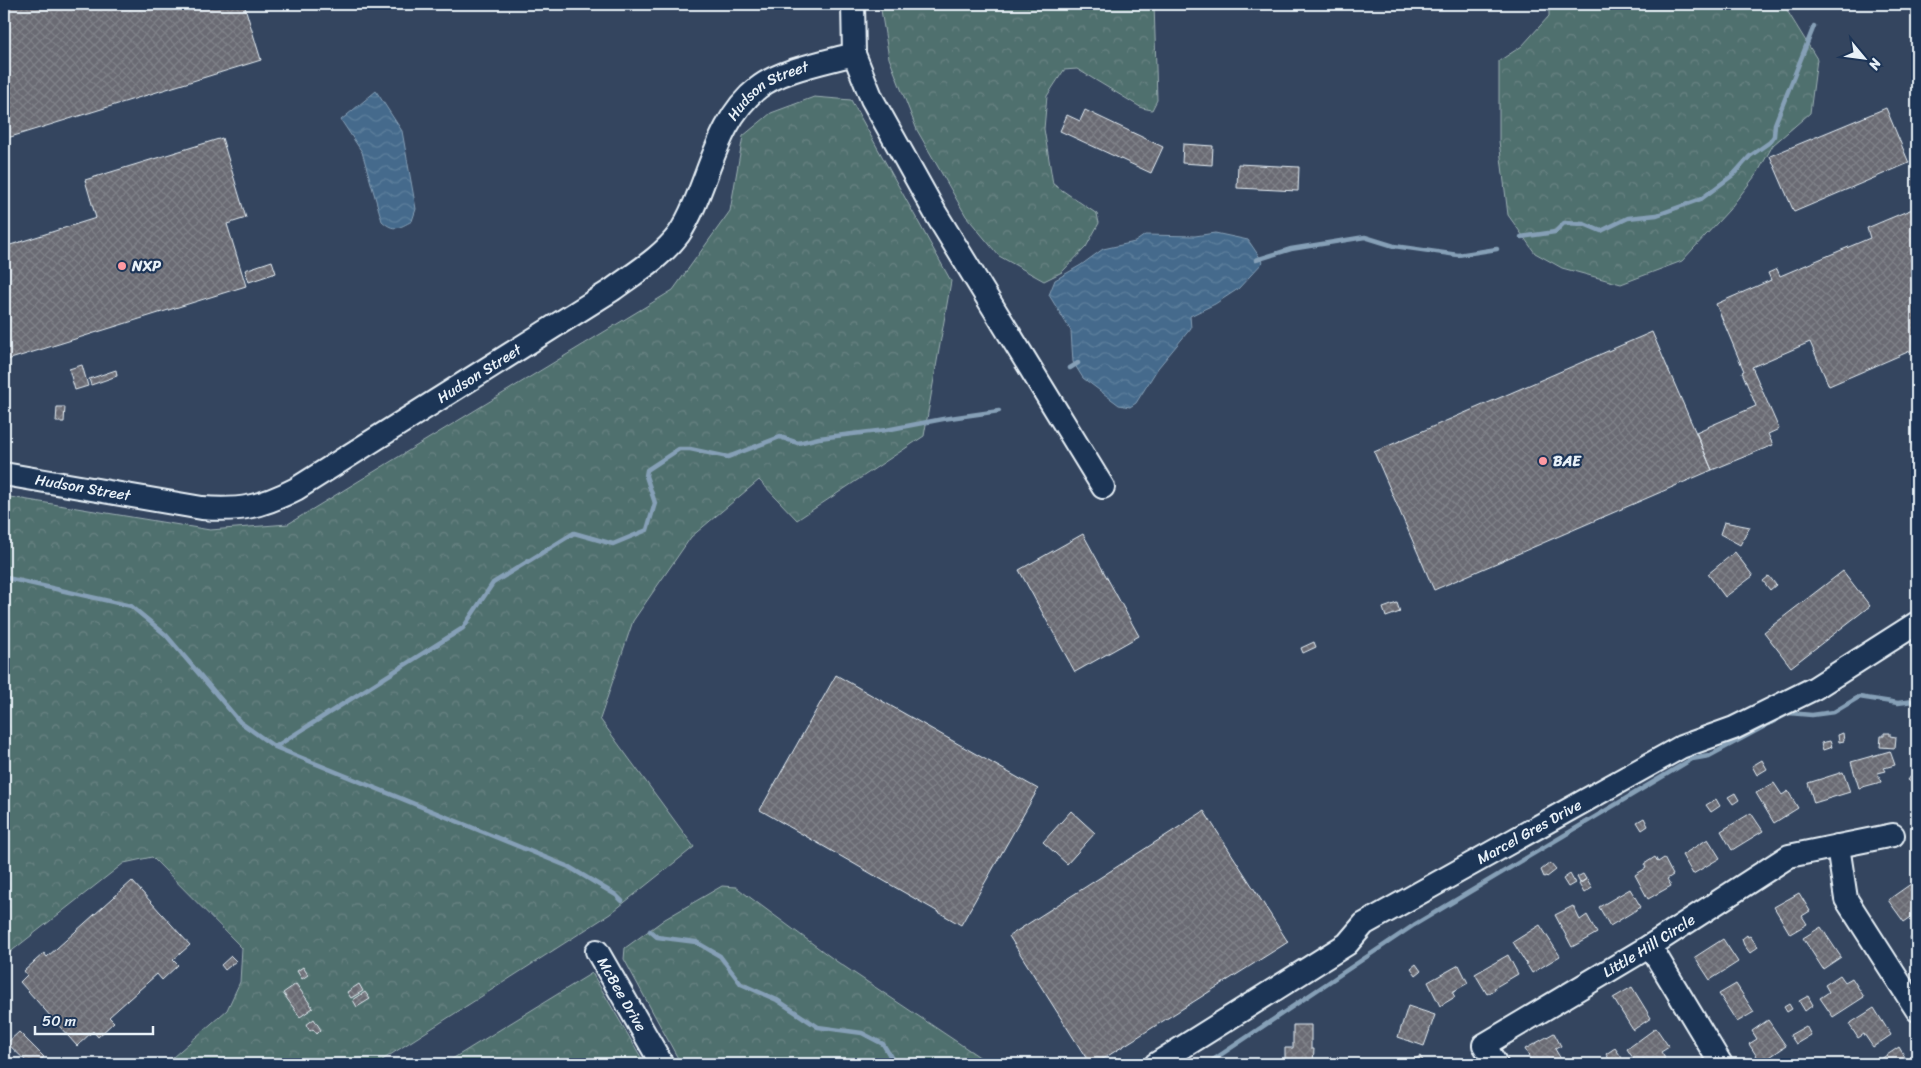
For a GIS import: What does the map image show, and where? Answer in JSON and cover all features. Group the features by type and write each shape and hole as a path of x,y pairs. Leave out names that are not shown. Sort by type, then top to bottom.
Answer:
{"street":[{"path":"853,4 854,54 872,99 936,214 1103,487"},
{"name":"Hudson Street","path":"4,474 202,508 228,510 252,507 275,500 296,489 612,290 659,255 678,235 695,205 724,132 737,109 758,87 791,71 854,54"},
{"name":"Marcel Gres Drive","path":"1156,1064 1347,944 1364,924 1681,747 1734,728 1815,688 1917,624"},
{"name":"Little Hill Circle","path":"1496,1064 1484,1045 1650,946 1789,856 1893,835"},
{"path":"1838,846 1846,898 1917,1010"},
{"path":"1650,946 1721,1064"},
{"name":"McBee Drive","path":"597,950 662,1064"}],"green space":[{"path":"880,4 1154,4 1157,100 1152,110 1142,108 1077,69 1064,70 1047,96 1044,129 1053,184 1097,214 1099,223 1086,247 1062,272 1044,281 999,256 966,216 917,130 889,58"},
{"path":"1549,4 1783,4 1817,59 1810,113 1773,145 1758,172 1729,210 1682,261 1621,284 1562,268 1535,253 1508,215 1499,141 1499,61 1522,46 1549,16"},
{"path":"814,97 851,100 951,281 924,436 797,520 759,480 691,537 633,621 600,719 694,847 610,914 376,1064 165,1064 227,1010 240,982 242,948 152,857 124,863 4,957 4,496 210,530 288,524 673,290 730,211 743,136 771,113"},
{"path":"722,886 736,887 836,961 990,1064 681,1064 624,959 625,948 665,919"},
{"path":"592,973 645,1064 444,1064"}],"water":[{"path":"376,91 402,131 416,209 412,221 397,228 390,227 382,221 362,152 341,120"},
{"path":"1215,233 1248,240 1263,262 1238,289 1215,304 1190,316 1191,328 1158,368 1136,403 1130,407 1119,405 1083,378 1073,362 1071,331 1049,295 1055,280 1081,265 1103,249 1135,242 1145,235 1195,236"}],"building":[{"path":"4,4 244,4 261,60 4,139"},
{"path":"1886,108 1909,163 1794,212 1770,156"},
{"path":"1085,110 1163,147 1151,173 1060,131 1067,115 1080,121"},
{"name":"NXP","path":"222,138 246,218 227,224 246,286 4,361 4,247 96,218 85,180"},
{"path":"1183,144 1213,146 1212,165 1182,163"},
{"path":"1238,164 1299,167 1298,191 1237,188"},
{"path":"1917,207 1917,348 1829,386 1810,342 1752,367 1779,429 1768,434 1773,445 1712,470 1696,432 1756,406 1742,372 1744,371 1716,304 1771,280 1768,273 1777,269 1780,276 1870,238 1867,228"},
{"path":"272,261 276,273 249,282 245,270"},
{"name":"BAE","path":"1652,332 1712,470 1434,590 1374,452"},
{"path":"82,365 88,386 75,390 69,369"},
{"path":"116,370 117,376 91,385 89,379"},
{"path":"57,407 65,407 64,422 56,422"},
{"path":"1724,522 1750,527 1740,545 1720,534"},
{"path":"1083,534 1139,636 1075,672 1019,570"},
{"path":"1735,552 1753,576 1725,597 1708,574"},
{"path":"1843,571 1870,606 1791,667 1764,632"},
{"path":"1769,576 1776,585 1770,590 1763,581"},
{"path":"1397,603 1400,612 1386,617 1383,608"},
{"path":"1314,642 1316,647 1303,653 1301,648"},
{"path":"836,675 1038,789 961,925 760,810"},
{"path":"1843,733 1844,741 1839,742 1838,735"},
{"path":"1884,733 1890,733 1890,736 1896,737 1895,748 1880,747 1881,736 1884,736"},
{"path":"1830,741 1832,747 1823,750 1821,743"},
{"path":"1890,751 1895,765 1884,768 1886,771 1878,773 1881,782 1859,788 1851,762"},
{"path":"1762,760 1767,769 1757,775 1752,766"},
{"path":"1917,768 1917,787 1908,780"},
{"path":"1843,772 1850,792 1814,803 1808,783"},
{"path":"1774,783 1782,795 1788,791 1798,808 1774,823 1756,793"},
{"path":"1735,793 1739,800 1733,804 1728,797"},
{"path":"1716,799 1720,806 1711,812 1706,805"},
{"path":"1071,811 1095,833 1067,864 1043,842"},
{"path":"1204,811 1288,942 1095,1064 1090,1064 1009,936"},
{"path":"1751,813 1763,831 1732,850 1721,831"},
{"path":"1644,818 1648,826 1642,830 1637,822"},
{"path":"1708,839 1720,858 1693,874 1682,855"},
{"path":"1655,857 1658,862 1664,858 1673,875 1667,879 1671,886 1648,899 1635,875 1646,868 1644,864"},
{"path":"1550,863 1556,870 1547,877 1544,877 1541,870"},
{"path":"1570,874 1575,883 1568,887 1563,879"},
{"path":"1583,874 1586,879 1580,883 1577,877"},
{"path":"1587,879 1592,888 1584,893 1579,884"},
{"path":"132,881 190,945 173,960 178,965 162,980 157,974 109,1017 114,1022 98,1037 93,1031 77,1046 20,982 27,975 24,971 44,953 47,957"},
{"path":"1915,881 1917,885 1917,905 1915,906 1917,913 1904,922 1888,900"},
{"path":"1630,889 1641,907 1610,926 1599,907"},
{"path":"1799,893 1810,911 1802,916 1807,924 1790,934 1774,907"},
{"path":"1573,906 1580,920 1587,915 1597,933 1572,947 1555,915"},
{"path":"1540,925 1560,956 1532,973 1513,942"},
{"path":"1821,927 1841,957 1823,969 1803,938"},
{"path":"1917,933 1917,949 1910,938"},
{"path":"1747,935 1748,937 1750,936 1758,947 1750,953 1742,939"},
{"path":"1723,939 1738,962 1710,980 1695,957"},
{"path":"1508,955 1518,974 1487,994 1475,974"},
{"path":"231,956 236,961 225,970 221,965"},
{"path":"1416,964 1421,971 1416,975 1411,968"},
{"path":"1459,965 1468,983 1452,992 1455,997 1440,1006 1428,982"},
{"path":"303,967 308,975 302,979 297,971"},
{"path":"1840,975 1845,982 1852,978 1864,997 1833,1017 1820,998 1829,992 1825,985"},
{"path":"296,984 313,1008 300,1017 283,993"},
{"path":"359,984 363,991 351,998 347,992"},
{"path":"1736,984 1754,1012 1737,1022 1719,994"},
{"path":"1632,987 1651,1018 1633,1030 1613,998"},
{"path":"365,992 370,999 357,1007 353,1000"},
{"path":"1808,996 1813,1005 1805,1011 1799,1001"},
{"path":"1789,1004 1792,1009 1787,1012 1784,1007"},
{"path":"1408,1006 1435,1015 1424,1046 1398,1037"},
{"path":"1874,1008 1891,1035 1873,1047 1864,1034 1858,1038 1849,1024"},
{"path":"314,1019 321,1030 317,1034 313,1029 310,1031 306,1025"},
{"path":"1768,1020 1786,1046 1761,1063 1749,1044 1757,1039 1752,1031"},
{"path":"1293,1025 1311,1025 1311,1049 1314,1049 1313,1064 1285,1062 1285,1048 1293,1048"},
{"path":"1806,1026 1811,1035 1796,1044 1790,1035"},
{"path":"1656,1028 1669,1047 1661,1052 1665,1058 1655,1064 1647,1064 1644,1059 1637,1064 1627,1049"},
{"path":"19,1032 44,1057 36,1064 29,1064 7,1043"},
{"path":"1554,1033 1561,1046 1555,1049 1564,1064 1542,1064 1540,1061 1533,1064 1525,1049"},
{"path":"1899,1047 1909,1064 1885,1064 1881,1059"},
{"path":"1615,1048 1622,1058 1612,1064 1606,1054"},
{"path":"1420,1056 1425,1064 1407,1064"}],"waterway":[{"path":"1521,237 1555,232 1564,223 1584,224 1601,231 1628,218 1657,215 1701,199 1733,175 1750,156 1770,142 1774,136 1775,124 1814,26"},
{"path":"1256,260 1291,249 1365,237 1394,246 1458,255 1497,249"},
{"path":"1070,368 1078,363"},
{"path":"275,747 463,628 493,583 574,533 613,544 647,530 655,503 646,476 647,470 679,449 690,449 728,457 780,437 798,443 819,438 886,430 999,411"},
{"path":"4,583 7,578 131,606 166,635 240,722 275,747 569,867 616,895 622,901"},
{"path":"1207,1064 1414,925 1692,759 1709,756 1789,713 1812,715 1834,712 1859,697 1898,703 1913,701 1917,697"},
{"path":"650,931 657,937 696,942 720,956 741,984 777,1000 818,1027 862,1033 883,1044 895,1064"}],"place":[{"name":"NXP","path":"122,266"},
{"name":"BAE","path":"1543,461"}]}
